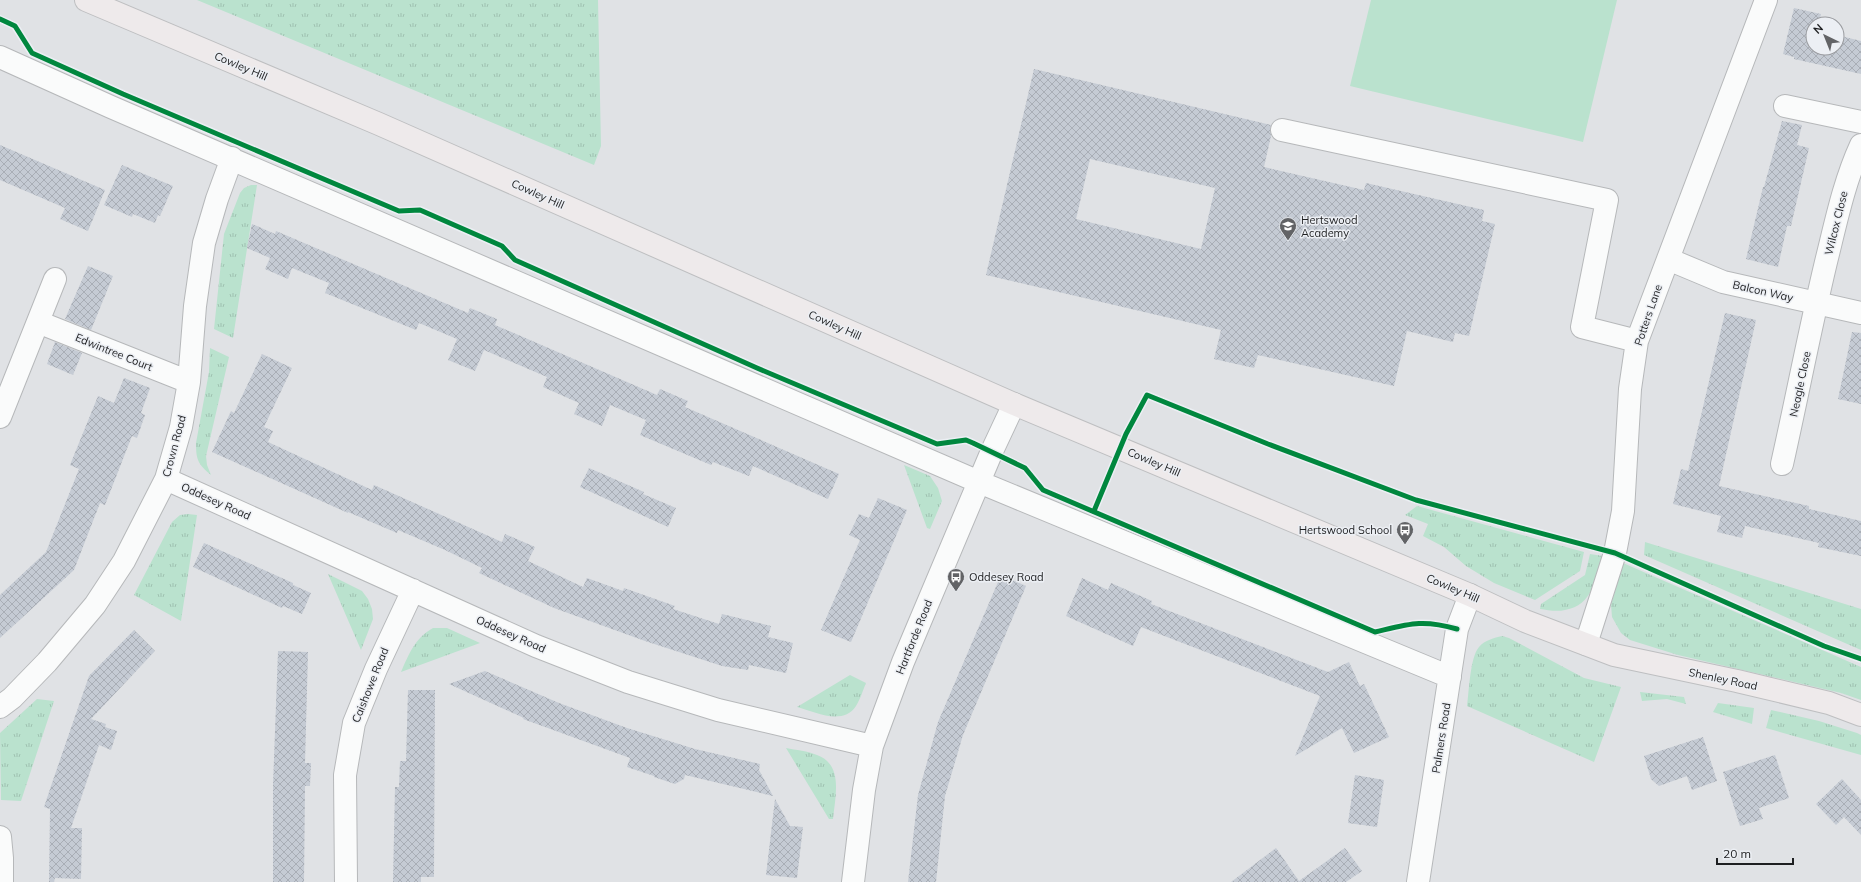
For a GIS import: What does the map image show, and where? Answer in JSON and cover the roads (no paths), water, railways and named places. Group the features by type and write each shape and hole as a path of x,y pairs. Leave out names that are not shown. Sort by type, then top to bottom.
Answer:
{"main road":[{"name":"Cowley Hill","path":"86,0 379,124 1014,404 1470,595 1525,621 1586,644"},
{"name":"Shenley Road","path":"1586,644 1614,655 1737,681 1829,703 1861,715"}],"street":[{"name":"Potters Lane","path":"1586,644 1615,553 1623,511 1630,389 1637,341 1766,0"},
{"path":"0,57 111,107 232,158 978,482 1450,677"},
{"path":"1785,106 1861,122"},
{"path":"1282,130 1607,200 1582,327 1637,341"},
{"name":"Wilcox Close","path":"1816,304 1845,184 1849,170 1861,145"},
{"name":"Crown Road","path":"0,707 12,698 47,662 95,606 124,562 166,479 181,427 189,382 194,313 204,243 217,199 232,158"},
{"name":"Balcon Way","path":"1668,259 1723,282 1861,313"},
{"path":"0,417 55,279"},
{"name":"Neagle Close","path":"1782,464 1816,304"},
{"name":"Edwintree Court","path":"38,322 189,382"},
{"name":"Hartforde Road","path":"853,882 864,790 872,746 903,662 978,482 1014,404"},
{"name":"Oddesey Road","path":"166,479 536,646 628,682 718,710 872,746"},
{"name":"Caishowe Road","path":"346,882 345,775 354,723 376,668 413,590"},
{"name":"Palmers Road","path":"1418,882 1457,629 1470,595"},
{"path":"0,837 2,882"}],"place":[{"name":"Hertswood Academy","path":"1288,241"},
{"name":"Hertswood School","path":"1405,545"},
{"name":"Oddesey Road","path":"956,592"}]}
